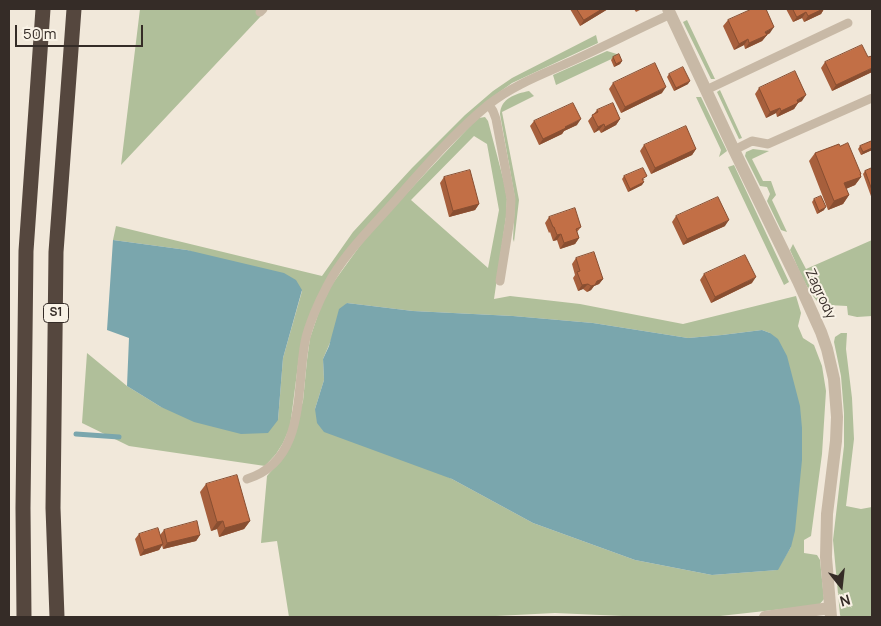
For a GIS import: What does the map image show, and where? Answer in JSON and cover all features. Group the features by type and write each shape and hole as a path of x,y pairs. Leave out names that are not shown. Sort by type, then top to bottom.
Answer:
{"highway":[{"name":"S1","path":"24,617 23,508 26,251 43,9"},
{"name":"S1","path":"58,617 53,508 56,252 74,9"}],"street":[{"name":"Zagrody","path":"670,11 821,332 827,349 834,379 837,417 827,514 826,549 831,613"},
{"path":"765,617 831,613"}],"lane":[{"path":"247,479 264,472 280,456 288,442 294,425 300,395 305,342 316,308 328,285 358,242 447,143 489,105 536,76 579,57 670,11"},
{"path":"706,90 848,23"},
{"path":"734,150 752,141 768,144 872,98"},
{"path":"489,105 496,119 511,199 510,219 500,281"}],"green space":[{"path":"140,9 258,9 261,16 121,165"},
{"path":"687,20 715,79 711,79 683,22"},
{"path":"596,35 598,43 512,83 494,96 337,263 299,357 290,427 276,454 265,466 129,446 82,423 87,353 127,386 161,407 278,420 283,358 302,291 187,250 113,240 116,226 322,276 353,232 412,168 465,115 493,91 512,78"},
{"path":"607,51 620,55 556,85 553,75"},
{"path":"720,90 742,138 739,139 717,92"},
{"path":"529,91 534,96 502,112 519,200 514,242 515,198 500,114 506,100 514,95"},
{"path":"696,97 701,97 727,151 719,157 721,150"},
{"path":"485,117 488,121 507,199 494,299 510,296 580,304 683,324 796,296 801,313 798,326 803,338 814,345 822,366 826,391 822,454 811,536 804,540 804,553 817,555 820,560 824,599 819,605 711,617 645,617 555,613 476,617 289,617 277,541 261,543 267,476 280,461 291,442 303,401 310,338 324,297 367,236 479,118","holes":["474,136 487,144 499,210 488,268 411,200","347,303 413,311 513,316 593,323 688,338 762,330 770,333 791,547 777,570 712,575 635,560 533,523 315,409 324,380 323,359"]},
{"path":"753,149 769,151 752,159 763,181 771,181 776,195 772,200 787,232 781,230 767,201 770,194 767,187 760,186 745,156 746,152"},
{"path":"734,165 789,282 784,285 728,167"},
{"path":"872,240 872,316 857,317 848,315 847,306 828,305 828,311 815,299 805,283 790,250 793,244 806,269"},
{"path":"841,333 847,333 846,349 852,398 854,439 846,506 861,509 872,507 872,617 841,617 840,615 833,540 844,446 841,376 834,342 835,337"}],"water":[{"path":"113,240 187,250 284,273 296,280 302,290 283,358 278,420 268,433 241,434 194,422 161,407 127,386 129,338 107,330"},
{"path":"347,303 413,311 513,316 593,323 688,338 762,330 770,333 778,339 787,356 800,406 802,428 802,460 795,531 791,547 778,570 712,575 635,560 533,523 452,479 324,432 317,423 315,409 324,380 323,359 329,346 339,309"}],"building":[{"path":"577,9 602,9 584,20"},
{"path":"752,9 766,9 774,27 765,32 767,35 749,43 748,39 739,44 728,20"},
{"path":"793,9 823,9 808,16 806,12 797,17"},
{"path":"862,45 868,57 872,56 872,68 836,85 825,62"},
{"path":"619,54 622,61 616,64 613,57"},
{"path":"655,63 666,87 625,107 613,83"},
{"path":"683,67 690,81 676,88 669,74"},
{"path":"795,71 806,95 797,100 798,103 781,111 780,108 770,112 759,88"},
{"path":"573,103 581,119 543,139 534,121"},
{"path":"613,103 620,119 605,127 604,124 598,127 592,115 598,112 597,110"},
{"path":"686,126 696,149 655,168 644,145"},
{"path":"872,141 872,148 863,152 860,146"},
{"path":"848,143 861,177 844,183 849,195 834,201 815,153 839,144 840,146"},
{"path":"643,168 647,176 642,179 644,182 630,189 624,176"},
{"path":"872,168 872,190 865,171"},
{"path":"470,170 479,204 453,211 444,177"},
{"path":"821,196 826,207 819,211 814,199"},
{"path":"718,197 729,220 687,239 676,216"},
{"path":"575,208 581,227 576,229 579,238 564,243 561,234 557,235 549,217"},
{"path":"594,252 603,279 597,281 595,285 582,285 577,272 580,271 576,258"},
{"path":"745,255 756,277 715,297 704,274"},
{"path":"237,475 250,521 225,528 223,521 217,522 206,484"},
{"path":"197,521 200,535 167,543 164,530"},
{"path":"158,528 163,544 144,550 139,534"}],"waterway":[{"path":"76,434 119,437"}]}
